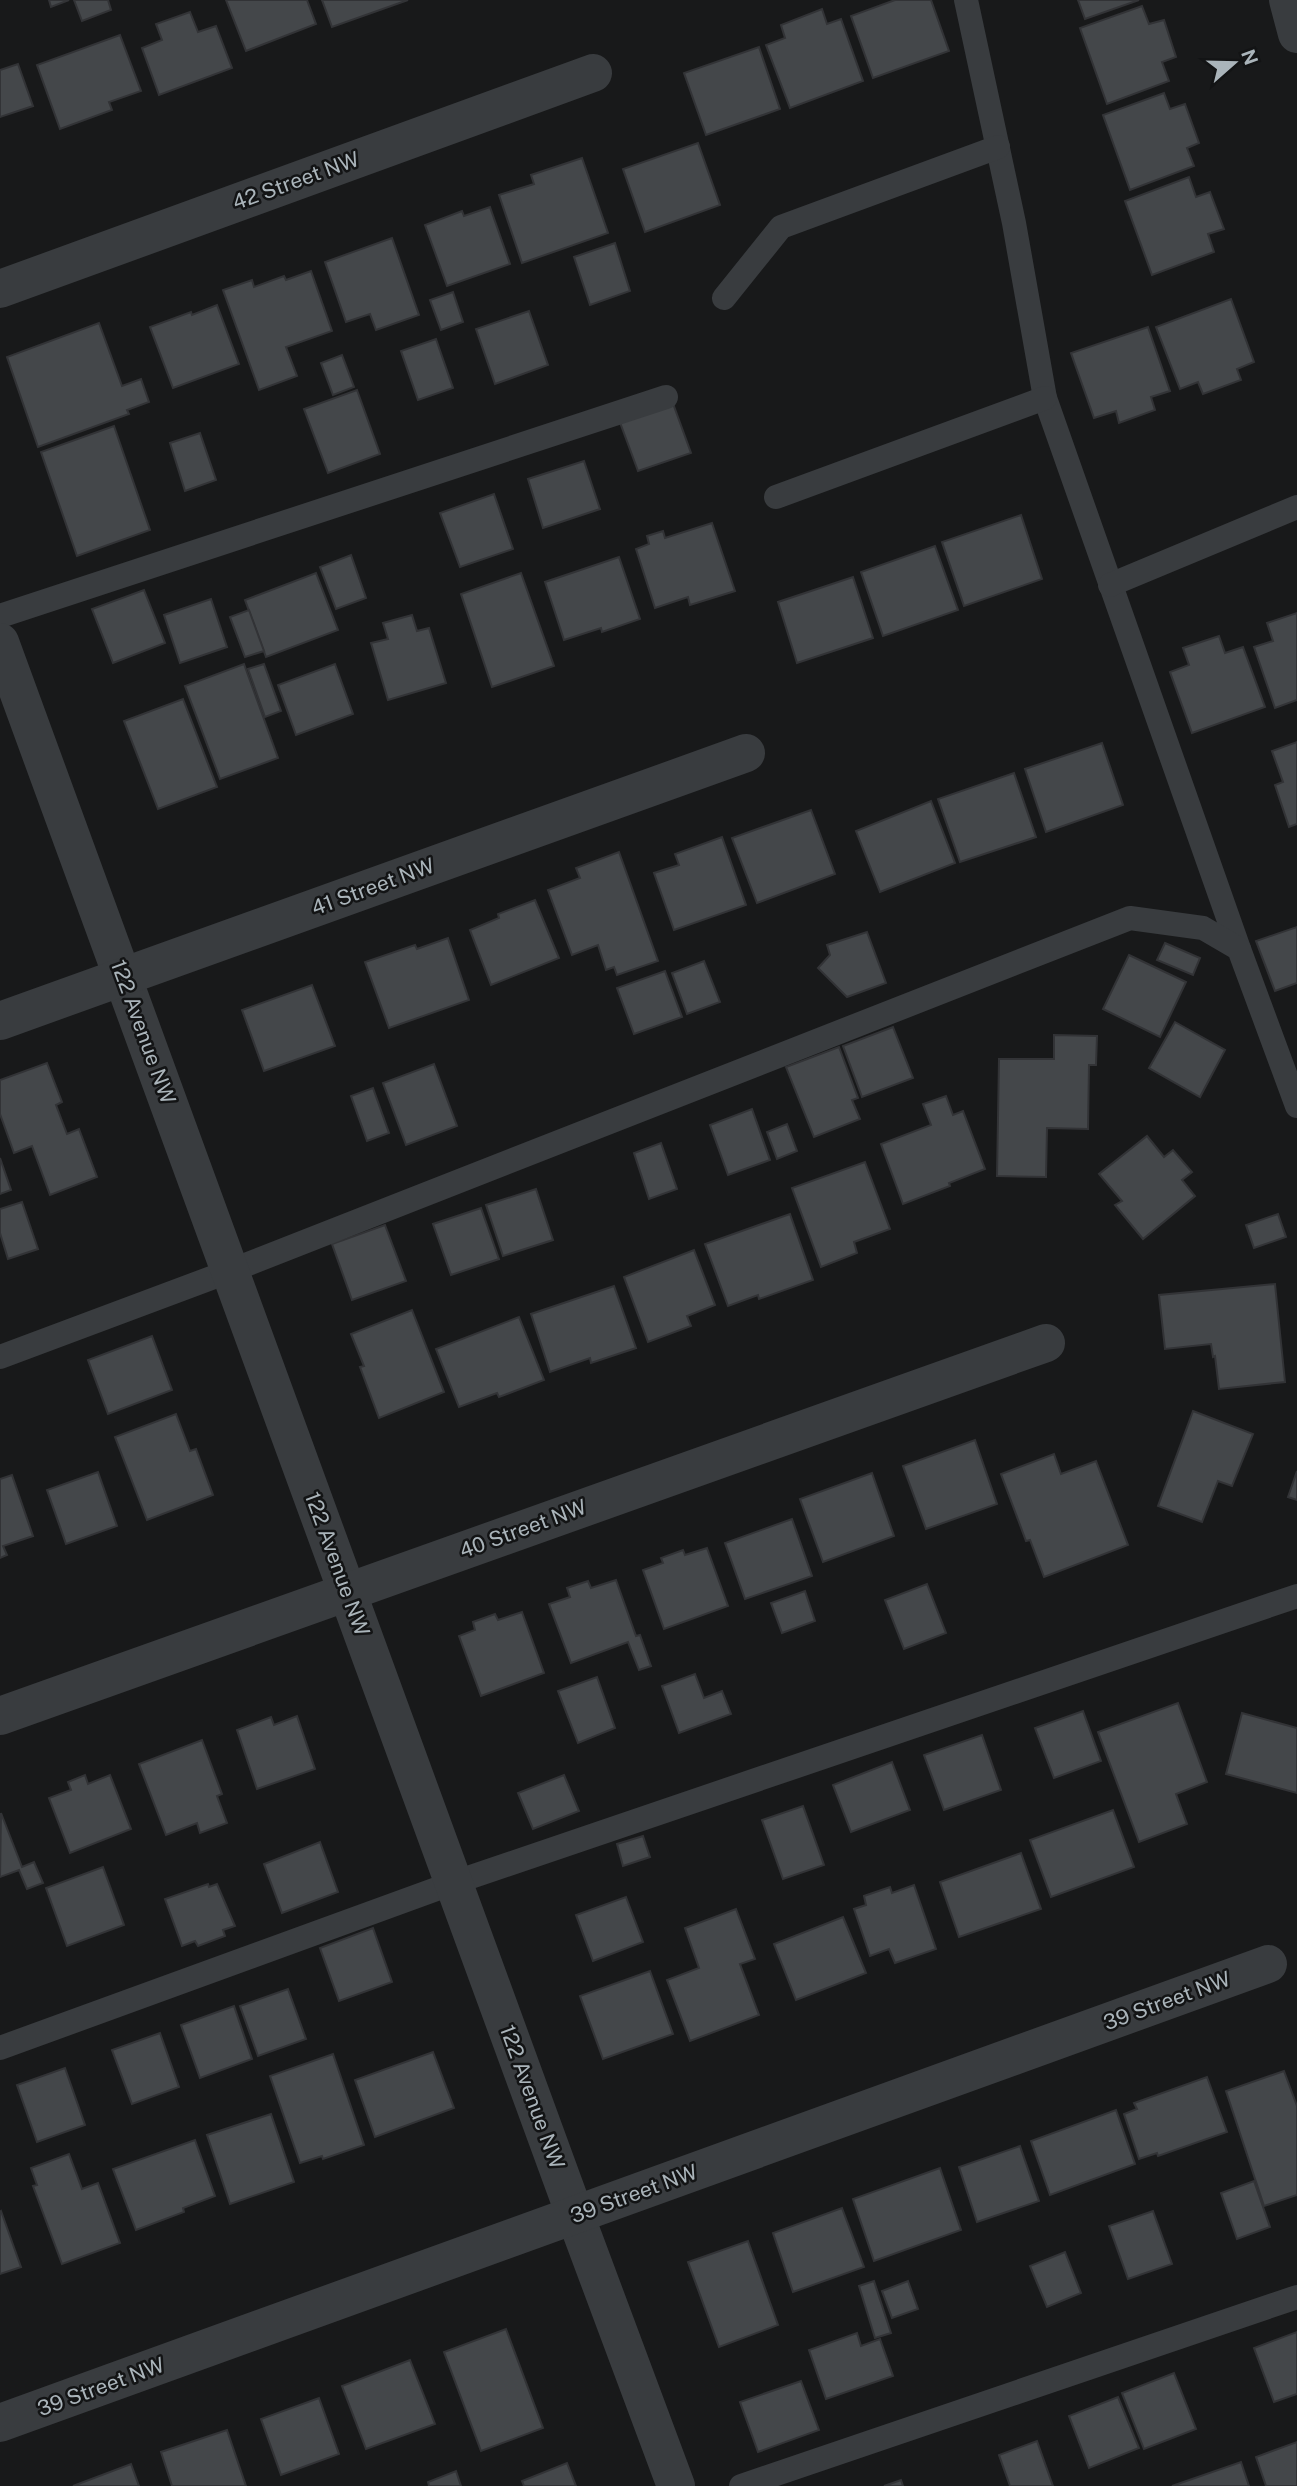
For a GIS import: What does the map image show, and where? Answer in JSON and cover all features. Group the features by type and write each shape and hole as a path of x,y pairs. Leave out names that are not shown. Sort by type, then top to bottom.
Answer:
{"street":[{"path":"1288,0 1297,34"},
{"name":"42 Street NW","path":"0,289 593,73"},
{"name":"122 Avenue NW","path":"0,642 676,2486"},
{"name":"41 Street NW","path":"0,1021 746,753"},
{"name":"40 Street NW","path":"0,1716 1046,1343"},
{"name":"39 Street NW","path":"0,2423 1268,1964"}],"lane":[{"path":"966,0 998,147 1045,398 1297,1106"},
{"path":"724,298 780,228 998,147"},
{"path":"0,616 666,397"},
{"path":"776,497 1045,398"},
{"path":"1110,584 1297,508"},
{"path":"0,1357 230,1271 1130,918 1203,928 1239,948"},
{"path":"0,2048 453,1883 1297,1596"},
{"path":"741,2486 1297,2297"}],"building":[{"path":"49,0 69,0 51,7"},
{"path":"74,0 108,0 111,10 82,21"},
{"path":"226,0 307,0 316,24 246,51"},
{"path":"322,0 408,0 332,27"},
{"path":"895,0 931,0 949,51 873,78 851,16"},
{"path":"1078,0 1139,0 1085,19"},
{"path":"1142,6 1149,24 1164,20 1176,57 1162,62 1169,81 1107,104 1080,28"},
{"path":"822,9 827,24 841,19 863,81 790,108 766,45 785,38 781,25"},
{"path":"190,12 198,32 216,26 232,68 159,95 142,48 162,40 156,24"},
{"path":"120,35 141,91 109,102 112,110 60,129 37,65"},
{"path":"759,47 780,109 706,135 684,73"},
{"path":"18,64 33,106 0,117 0,70"},
{"path":"1164,93 1170,109 1185,104 1199,143 1187,148 1194,166 1130,190 1103,115"},
{"path":"698,143 720,205 645,232 623,169"},
{"path":"582,158 608,233 522,263 499,195 534,184 531,175"},
{"path":"1189,177 1196,197 1210,192 1224,229 1208,234 1214,252 1152,275 1125,201"},
{"path":"490,207 510,264 447,286 425,225 462,211 464,216"},
{"path":"392,238 419,315 376,330 370,314 346,322 325,262"},
{"path":"615,243 630,291 590,305 574,257"},
{"path":"311,271 332,331 286,347 297,376 259,390 223,290 252,280 254,287 284,276 286,280"},
{"path":"453,292 463,322 441,330 430,300"},
{"path":"1231,299 1254,362 1237,369 1241,380 1203,394 1198,382 1180,389 1156,327"},
{"path":"217,305 239,364 173,388 150,327"},
{"path":"529,311 548,365 495,384 476,329"},
{"path":"99,323 122,386 141,379 149,402 127,410 129,414 38,447 7,357"},
{"path":"1148,327 1170,391 1151,397 1155,410 1119,423 1116,411 1094,418 1071,353"},
{"path":"436,339 453,388 418,400 401,351"},
{"path":"342,355 354,387 333,395 321,363"},
{"path":"357,390 380,454 328,473 304,409"},
{"path":"671,398 691,453 638,471 618,417"},
{"path":"114,426 150,530 77,556 41,452"},
{"path":"200,433 216,480 185,491 170,443"},
{"path":"584,461 600,509 543,528 528,479"},
{"path":"494,494 513,549 460,567 440,513"},
{"path":"1021,515 1042,579 964,606 942,542"},
{"path":"712,523 735,591 690,605 688,597 655,608 636,549 649,544 647,536 663,531 665,538"},
{"path":"935,546 958,610 883,636 861,572"},
{"path":"351,555 366,598 336,609 320,567"},
{"path":"619,557 640,619 602,632 601,628 564,640 545,582"},
{"path":"316,573 338,630 266,657 245,600"},
{"path":"521,573 554,666 492,687 461,594"},
{"path":"853,577 873,638 797,663 778,602"},
{"path":"144,590 165,643 113,663 92,609"},
{"path":"211,599 227,647 180,663 164,615"},
{"path":"249,610 264,651 245,657 230,617"},
{"path":"1297,613 1297,700 1275,708 1254,647 1273,641 1267,623"},
{"path":"412,615 417,631 429,628 446,683 388,700 371,643 388,639 383,623"},
{"path":"1219,636 1225,653 1243,647 1265,707 1192,733 1170,672 1189,665 1183,648"},
{"path":"244,664 278,758 220,779 185,686"},
{"path":"264,664 281,711 265,717 248,669"},
{"path":"335,664 353,714 296,735 278,685"},
{"path":"183,699 217,787 158,809 124,721"},
{"path":"1297,742 1297,824 1289,827 1275,785 1283,782 1272,751"},
{"path":"1102,743 1123,805 1046,832 1025,769"},
{"path":"1014,773 1036,837 960,862 938,799"},
{"path":"931,801 955,863 880,892 856,831"},
{"path":"811,810 835,874 757,903 732,838"},
{"path":"722,837 746,905 674,930 654,873 679,865 675,854"},
{"path":"619,852 658,961 617,975 614,967 606,970 598,945 572,955 548,890 580,878 576,868"},
{"path":"535,900 559,958 491,985 470,930 499,918 498,914"},
{"path":"1297,927 1297,983 1275,991 1256,941"},
{"path":"867,932 886,983 847,997 818,968 830,955 827,945"},
{"path":"448,938 469,1000 389,1028 365,962 415,945 417,949"},
{"path":"1165,943 1200,958 1193,975 1157,960"},
{"path":"1129,955 1186,982 1160,1037 1103,1009"},
{"path":"704,961 720,1002 687,1014 672,973"},
{"path":"665,971 682,1017 634,1034 617,988"},
{"path":"312,985 335,1046 264,1071 242,1010"},
{"path":"1175,1022 1225,1050 1200,1097 1149,1068"},
{"path":"893,1027 913,1078 862,1097 843,1046"},
{"path":"1054,1035 1097,1036 1096,1065 1089,1065 1088,1129 1047,1128 1046,1177 997,1176 999,1059 1054,1059"},
{"path":"839,1047 858,1098 852,1100 860,1119 814,1137 786,1067"},
{"path":"47,1063 62,1102 56,1105 67,1134 79,1129 97,1177 50,1195 32,1146 14,1153 0,1114 0,1080"},
{"path":"434,1064 457,1126 406,1145 383,1083"},
{"path":"373,1088 389,1133 367,1141 351,1096"},
{"path":"946,1096 953,1115 963,1111 985,1169 903,1204 881,1144 931,1125 923,1104"},
{"path":"752,1109 770,1160 728,1175 710,1125"},
{"path":"787,1124 797,1151 777,1159 767,1132"},
{"path":"1147,1136 1164,1157 1173,1150 1192,1172 1182,1180 1195,1196 1143,1239 1115,1205 1122,1201 1099,1174"},
{"path":"661,1143 677,1189 649,1199 634,1153"},
{"path":"0,1158 11,1190 0,1194"},
{"path":"865,1162 890,1229 854,1242 857,1253 821,1267 792,1188"},
{"path":"536,1189 553,1240 503,1256 486,1205"},
{"path":"22,1202 38,1249 8,1259 0,1233 0,1209"},
{"path":"481,1208 499,1259 451,1275 433,1224"},
{"path":"790,1214 813,1280 759,1299 758,1295 728,1306 705,1244"},
{"path":"1278,1214 1286,1237 1254,1248 1246,1225"},
{"path":"385,1225 406,1281 352,1300 332,1244"},
{"path":"694,1250 715,1305 687,1316 691,1326 648,1342 624,1277"},
{"path":"1275,1284 1285,1382 1219,1389 1211,1344 1165,1349 1159,1295"},
{"path":"614,1286 636,1348 591,1363 590,1358 550,1372 531,1314"},
{"path":"412,1310 444,1392 379,1418 360,1367 364,1366 351,1334"},
{"path":"519,1317 544,1380 499,1397 497,1393 459,1407 436,1349"},
{"path":"152,1336 172,1390 108,1414 88,1360"},
{"path":"1193,1411 1253,1434 1232,1486 1218,1481 1202,1522 1158,1506"},
{"path":"176,1414 190,1451 196,1449 213,1495 147,1520 115,1437"},
{"path":"975,1440 997,1504 926,1529 903,1466"},
{"path":"1054,1454 1061,1474 1096,1461 1128,1545 1044,1577 1030,1540 1026,1541 1001,1474"},
{"path":"1297,1471 1297,1500 1288,1497"},
{"path":"98,1472 117,1526 66,1544 47,1490"},
{"path":"872,1473 894,1536 823,1562 800,1499"},
{"path":"12,1475 33,1536 3,1546 7,1555 0,1558 0,1479"},
{"path":"792,1519 812,1576 745,1599 725,1543"},
{"path":"707,1548 728,1606 664,1629 643,1570 663,1563 661,1558 683,1550 685,1555"},
{"path":"616,1580 636,1636 640,1635 651,1666 639,1670 628,1642 571,1663 549,1604 570,1597 567,1588 588,1581 591,1588"},
{"path":"927,1584 946,1633 904,1649 885,1600"},
{"path":"805,1591 815,1621 782,1633 771,1603"},
{"path":"522,1612 544,1673 481,1696 459,1636 475,1630 473,1622 495,1614 498,1620"},
{"path":"695,1674 704,1698 722,1691 731,1714 679,1733 662,1686"},
{"path":"597,1677 615,1728 578,1743 558,1691"},
{"path":"1178,1703 1207,1782 1176,1794 1187,1824 1139,1842 1098,1732"},
{"path":"1083,1711 1101,1761 1054,1778 1035,1728"},
{"path":"1242,1713 1297,1728 1297,1793 1226,1774"},
{"path":"297,1716 315,1769 257,1789 237,1730 271,1717 274,1725"},
{"path":"982,1735 1001,1790 944,1810 924,1755"},
{"path":"202,1740 222,1794 217,1796 227,1823 200,1833 197,1823 166,1835 139,1764"},
{"path":"892,1762 910,1810 851,1832 833,1785"},
{"path":"85,1775 88,1784 110,1775 131,1829 70,1853 49,1798 71,1790 68,1782"},
{"path":"564,1775 579,1811 533,1829 518,1793"},
{"path":"803,1806 824,1865 783,1879 762,1820"},
{"path":"1113,1810 1134,1867 1051,1897 1030,1840"},
{"path":"1,1813 22,1867 34,1862 43,1883 27,1889 19,1870 0,1877"},
{"path":"643,1836 650,1857 623,1866 617,1844"},
{"path":"320,1842 338,1892 282,1913 264,1864"},
{"path":"1021,1853 1041,1909 959,1937 940,1882"},
{"path":"103,1867 124,1925 67,1946 46,1888"},
{"path":"208,1884 209,1887 217,1884 235,1926 223,1930 225,1936 198,1946 195,1941 182,1946 165,1899"},
{"path":"914,1885 936,1949 895,1963 889,1949 870,1956 854,1909 866,1905 864,1896 890,1887 892,1893"},
{"path":"626,1897 643,1942 593,1961 576,1915"},
{"path":"736,1909 755,1959 740,1964 759,2015 690,2041 667,1980 699,1968 685,1928"},
{"path":"843,1917 866,1973 796,2000 774,1944"},
{"path":"373,1928 392,1982 339,2001 320,1948"},
{"path":"650,1971 673,2034 603,2059 580,1996"},
{"path":"288,1989 306,2039 258,2056 240,2006"},
{"path":"234,2006 252,2059 200,2078 181,2025"},
{"path":"160,2033 179,2087 132,2104 112,2050"},
{"path":"433,2052 454,2108 375,2137 355,2080"},
{"path":"333,2054 364,2145 323,2159 322,2156 300,2163 270,2076"},
{"path":"65,2068 85,2125 37,2142 17,2085"},
{"path":"1284,2071 1297,2106 1297,2195 1264,2206 1226,2091"},
{"path":"1207,2077 1227,2132 1158,2156 1157,2153 1139,2159 1124,2114 1137,2109 1134,2103"},
{"path":"1116,2110 1135,2164 1050,2195 1031,2141"},
{"path":"271,2114 294,2182 230,2204 207,2135"},
{"path":"195,2140 215,2196 183,2208 184,2212 136,2230 113,2169"},
{"path":"1020,2146 1039,2201 977,2222 959,2167"},
{"path":"69,2154 82,2189 98,2183 120,2243 62,2264 33,2186 37,2185 31,2168"},
{"path":"940,2168 961,2230 874,2261 853,2199"},
{"path":"1254,2181 1270,2227 1237,2239 1221,2193"},
{"path":"842,2208 864,2267 793,2292 773,2233"},
{"path":"1153,2211 1172,2264 1128,2279 1109,2226"},
{"path":"0,2212 21,2267 0,2274"},
{"path":"748,2241 778,2325 719,2347 688,2262"},
{"path":"1065,2252 1081,2293 1047,2307 1030,2266"},
{"path":"874,2281 891,2333 875,2338 859,2286"},
{"path":"908,2281 918,2309 892,2318 882,2291"},
{"path":"506,2329 543,2428 481,2451 444,2352"},
{"path":"1297,2332 1297,2394 1274,2402 1254,2348"},
{"path":"857,2333 861,2346 880,2339 893,2376 826,2399 809,2350"},
{"path":"410,2360 435,2424 366,2449 342,2386"},
{"path":"1174,2373 1196,2429 1144,2449 1122,2393"},
{"path":"801,2381 819,2430 758,2452 740,2402"},
{"path":"1118,2397 1139,2448 1089,2468 1069,2416"},
{"path":"319,2398 339,2454 281,2475 261,2419"},
{"path":"227,2430 246,2486 172,2486 161,2452"},
{"path":"1037,2441 1053,2486 1010,2486 999,2455"},
{"path":"1297,2442 1297,2486 1266,2486 1256,2457"},
{"path":"1241,2462 1249,2486 1172,2486"},
{"path":"567,2463 576,2486 524,2486 522,2481"},
{"path":"131,2464 139,2486 73,2486"},
{"path":"456,2471 461,2486 429,2486 428,2482"},
{"path":"901,2480 903,2486 884,2486"}]}
